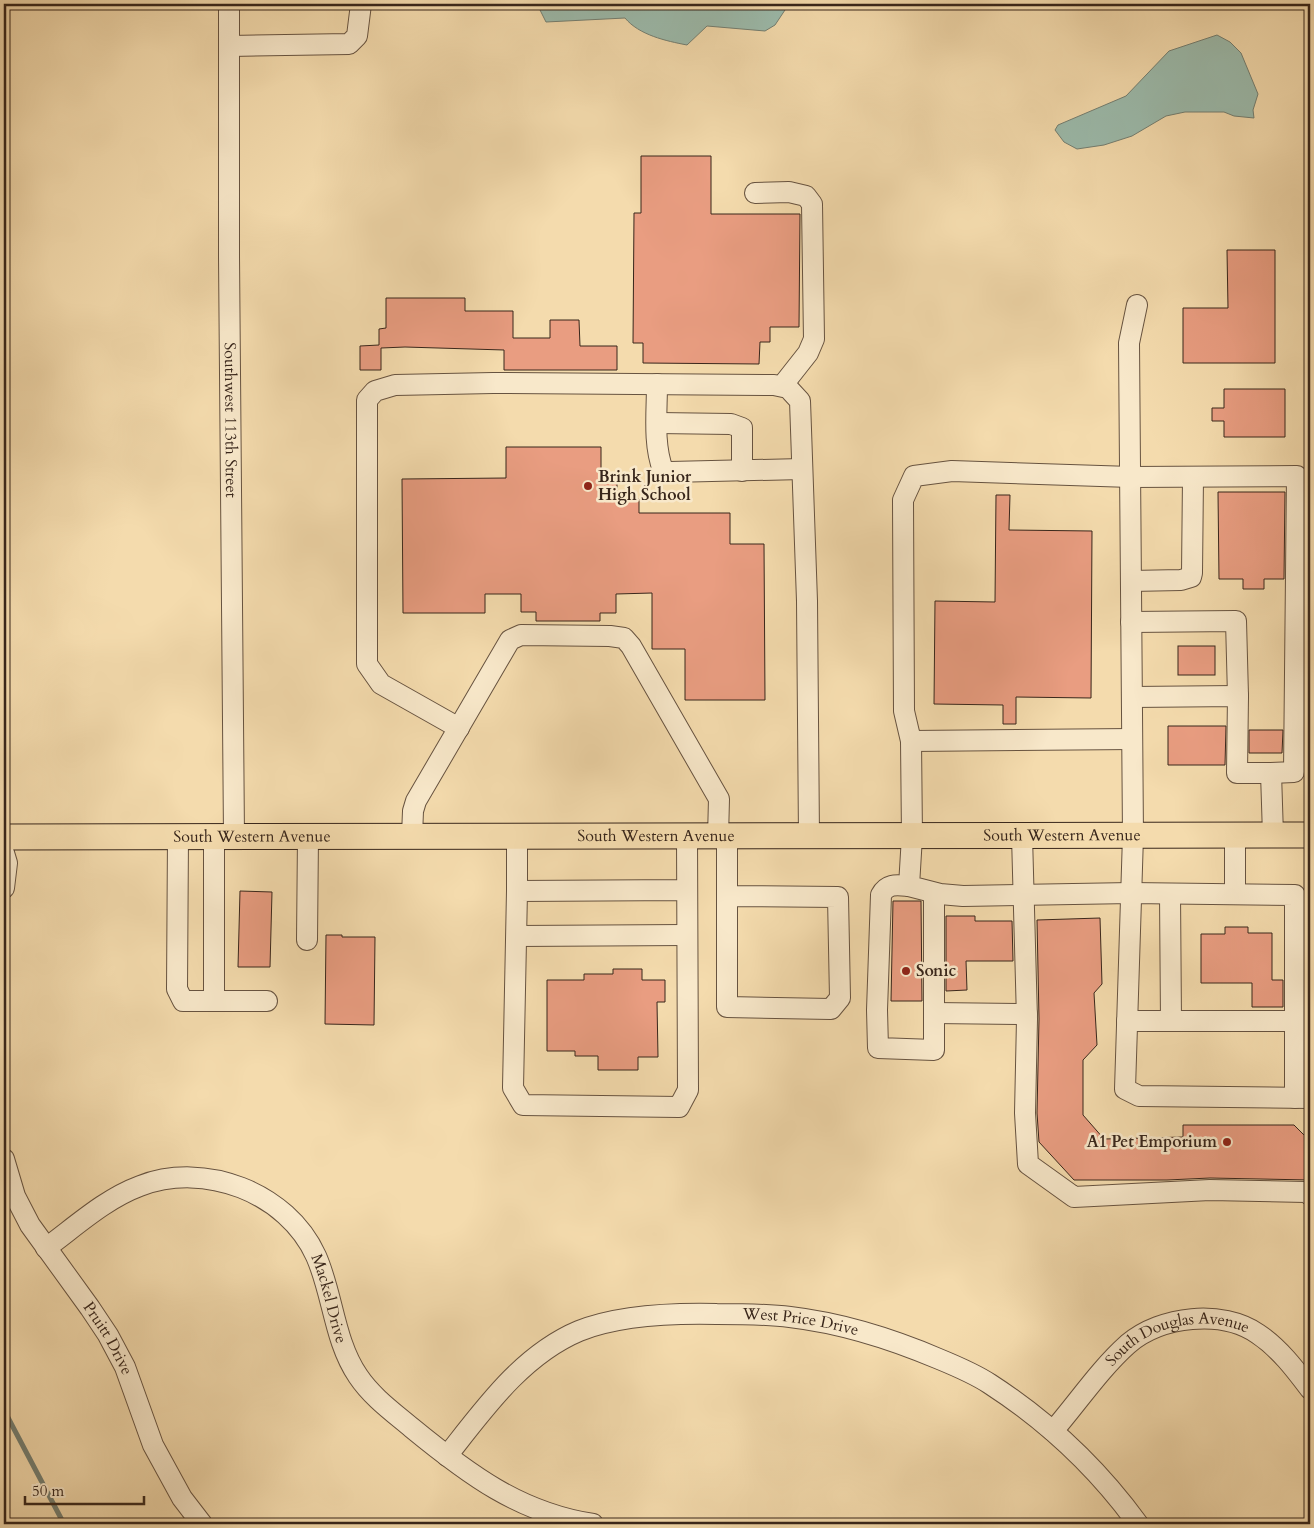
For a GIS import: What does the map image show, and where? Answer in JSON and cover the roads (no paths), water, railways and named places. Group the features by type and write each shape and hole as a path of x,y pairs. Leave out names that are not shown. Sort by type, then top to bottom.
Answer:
{"main road":[{"name":"South Western Avenue","path":"4,837 1310,835"}],"street":[{"name":"Southwest 113th Street","path":"214,1000 224,836 229,257 229,4"},
{"path":"230,46 349,44 357,36 361,4"},
{"path":"754,193 790,192 806,196 812,204 814,339 808,353 782,386"},
{"path":"934,893 934,1050 878,1048 877,1010 881,895 888,886 910,886 934,893 963,896 1131,894 1296,895 1303,1021 1303,1098 1139,1096 1124,1090 1127,1021 1131,894 1133,836 1129,343 1137,305"},
{"path":"459,728 381,684 368,664 367,400 375,391 394,385 493,383 782,386 788,388 800,401 807,601 809,837"},
{"path":"657,384 660,460 663,470 670,472 802,469"},
{"path":"658,423 731,424 742,428 742,471"},
{"path":"910,886 912,836 910,741 904,712 903,500 914,476 952,471 1192,478 1296,476 1294,772 1237,773 1238,696 1236,621 1131,622"},
{"path":"1130,581 1181,580 1191,577 1192,478"},
{"path":"412,836 413,811 416,800 510,640 521,635 610,636 624,638 631,646 719,799 727,896 727,1008 831,1008 840,998 838,897 727,896"},
{"path":"1132,697 1238,696"},
{"path":"910,741 1132,739"},
{"path":"1271,773 1273,835"},
{"path":"178,836 177,989 183,1001 267,1001"},
{"path":"307,940 308,836"},
{"path":"517,836 517,936 513,1088 523,1105 679,1107 688,1090 687,837"},
{"path":"1022,836 1027,1014 1025,1113 1028,1164 1074,1197 1210,1190 1306,1192 1310,1195"},
{"path":"1235,836 1235,894"},
{"path":"4,853 8,863 4,888"},
{"path":"517,891 686,890"},
{"path":"1170,894 1171,1021"},
{"path":"517,936 686,934"},
{"path":"934,1013 1027,1014"},
{"path":"1127,1021 1303,1021"},
{"name":"Pruitt Drive","path":"4,1159 15,1196 30,1224 108,1335 125,1367 154,1445 182,1498 202,1524"},
{"name":"Mackel Drive","path":"46,1248 121,1194 140,1186 173,1177 210,1178 232,1184 268,1201 299,1229 312,1249 323,1274 343,1346 366,1387 384,1405 463,1469 491,1487 522,1503 554,1515 593,1524"},
{"name":"West Price Drive","path":"447,1456 479,1415 521,1369 547,1349 580,1331 644,1316 702,1313 791,1317 838,1325 913,1348 990,1384 1053,1431 1112,1490 1138,1524"},
{"name":"South Douglas Avenue","path":"1053,1431 1114,1358 1130,1343 1165,1324 1184,1319 1222,1320 1256,1332 1282,1354 1310,1389"}],"waterway":[{"path":"4,1410 64,1524"}],"place":[{"name":"Brink Junior High School","path":"588,486"},
{"name":"Sonic","path":"906,971"},
{"name":"A1 Pet Emporium","path":"1227,1142"}]}
